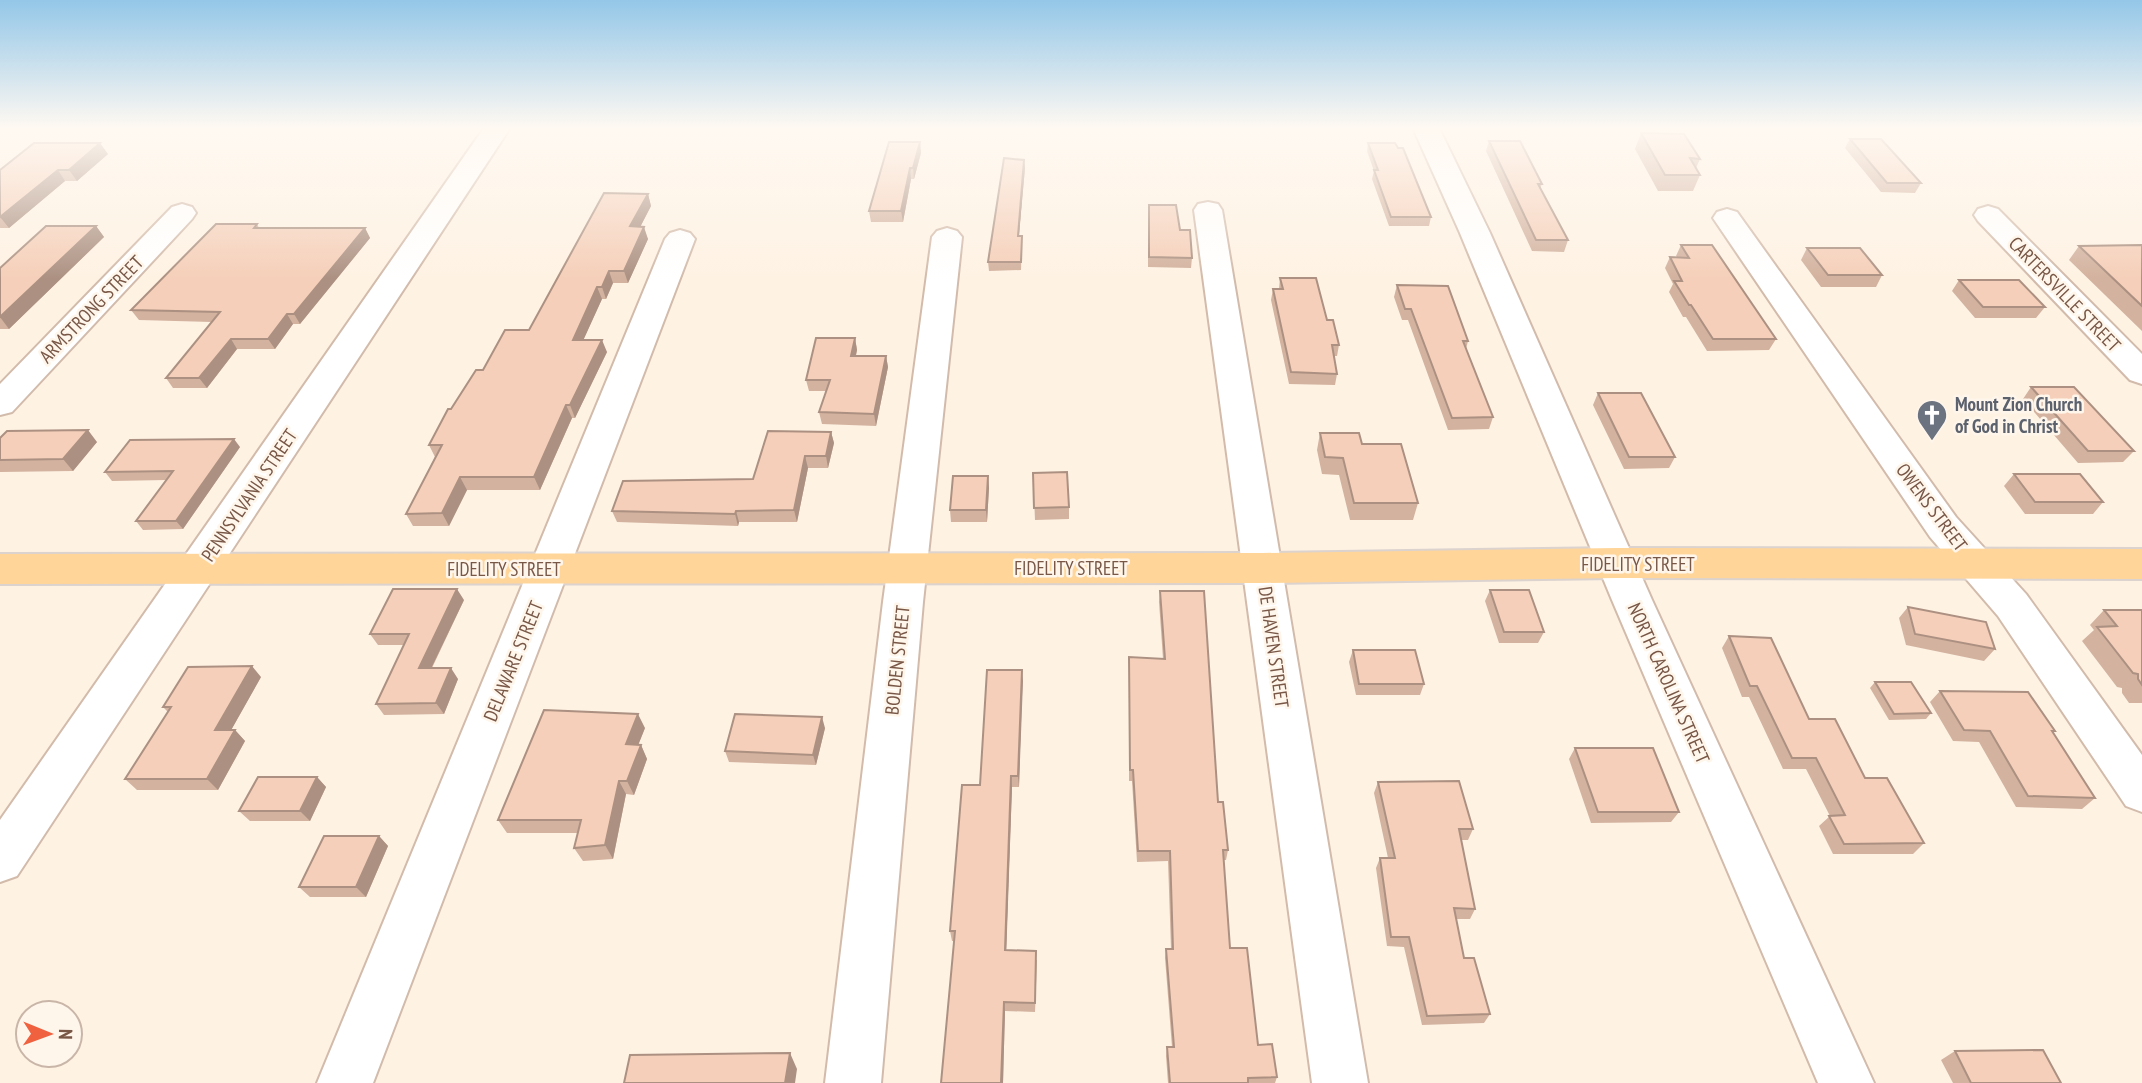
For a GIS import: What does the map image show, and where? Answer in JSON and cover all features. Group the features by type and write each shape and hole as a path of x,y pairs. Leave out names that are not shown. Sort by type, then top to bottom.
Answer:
{"main road":[{"name":"FIDELITY STREET","path":"0,569 550,570 1262,568 1617,563 2142,564"}],"street":[{"name":"PENNSYLVANIA STREET","path":"0,860 463,179"},
{"name":"NORTH CAROLINA STREET","path":"1450,179 1846,1083"},
{"name":"DE HAVEN STREET","path":"1208,210 1340,1083"},
{"name":"ARMSTRONG STREET","path":"0,404 182,213"},
{"name":"CARTERSVILLE STREET","path":"1988,215 2142,373"},
{"name":"OWENS STREET","path":"1727,218 1943,527 2012,605 2142,792"},
{"name":"BOLDEN STREET","path":"853,1083 907,569 947,237"},
{"name":"DELAWARE STREET","path":"345,1083 680,239"}],"building":[{"path":"0,179 47,179 0,217"},
{"path":"878,179 908,179 901,211 869,211"},
{"path":"1001,179 1023,179 1018,236 1022,236 1021,262 988,262"},
{"path":"1377,179 1415,179 1431,217 1391,217"},
{"path":"1507,179 1539,179 1542,184 1538,184 1568,240 1536,240"},
{"path":"1883,179 1917,179 1921,183 1887,183"},
{"path":"604,193 648,194 630,226 644,227 624,271 609,271 602,287 597,287 573,340 602,340 570,405 566,405 534,477 460,477 442,513 406,514 442,445 429,445 448,409 451,409 476,370 483,370 505,330 529,330"},
{"path":"1149,205 1176,205 1180,230 1190,230 1192,258 1149,257"},
{"path":"216,224 257,224 254,228 365,228 294,314 287,314 268,339 231,339 199,378 166,378 220,312 131,310"},
{"path":"46,226 96,226 0,317 0,268"},
{"path":"1681,245 1712,245 1776,339 1713,339 1674,281 1682,281 1670,257 1689,258"},
{"path":"2142,245 2142,306 2079,246"},
{"path":"1807,248 1860,248 1882,275 1828,275"},
{"path":"1280,278 1316,278 1327,320 1333,320 1339,345 1332,345 1337,374 1291,372 1273,289 1283,289"},
{"path":"1959,280 2019,280 2045,307 1983,307"},
{"path":"1397,285 1448,286 1468,341 1463,341 1493,417 1452,418 1411,309 1405,309"},
{"path":"816,338 855,338 851,356 886,356 874,414 819,412 830,380 806,380"},
{"path":"2031,387 2074,387 2134,451 2088,451"},
{"path":"1598,393 1641,393 1675,457 1629,457"},
{"path":"88,430 63,459 0,460 0,438 7,431"},
{"path":"768,431 831,432 826,456 805,456 794,510 736,511 735,514 612,511 623,481 753,479"},
{"path":"1320,433 1359,433 1362,444 1401,444 1418,503 1354,503 1343,458 1325,457"},
{"path":"234,439 176,521 136,521 173,471 105,472 130,440"},
{"path":"1067,472 1069,507 1034,508 1033,473"},
{"path":"2014,474 2080,474 2103,502 2035,502"},
{"path":"953,476 988,476 986,510 950,510"},
{"path":"393,589 457,589 419,668 451,668 436,703 376,704 409,634 370,634"},
{"path":"1490,590 1529,590 1544,632 1504,632"},
{"path":"1160,591 1204,591 1218,802 1223,802 1228,850 1223,850 1230,948 1247,948 1258,1045 1272,1044 1277,1077 1248,1078 1248,1083 1170,1083 1167,1047 1174,1047 1166,949 1173,949 1170,851 1138,851 1133,770 1130,770 1129,657 1165,659"},
{"path":"1908,607 1986,622 1995,649 1915,634"},
{"path":"2104,610 2142,610 2142,685 2138,674 2133,673 2097,627 2117,626"},
{"path":"1729,636 1771,638 1809,719 1835,719 1865,778 1887,778 1924,843 1844,844 1829,816 1845,815 1816,758 1792,758 1757,686 1750,686"},
{"path":"1353,650 1415,650 1424,684 1359,684"},
{"path":"252,666 215,730 235,730 207,779 125,779 171,707 163,707 188,667"},
{"path":"987,670 1022,670 1018,776 1011,776 1005,950 1036,951 1035,1003 1004,1002 1001,1083 941,1083 955,931 950,931 962,785 980,785"},
{"path":"1875,682 1911,682 1931,713 1894,714"},
{"path":"1940,691 2028,692 2095,798 2028,796 1990,731 1964,730"},
{"path":"544,710 638,714 626,744 641,745 627,781 619,781 605,845 574,848 581,820 498,820"},
{"path":"735,714 822,717 813,755 725,751"},
{"path":"1575,748 1653,748 1679,812 1598,812"},
{"path":"258,777 317,777 300,811 239,811"},
{"path":"1459,781 1473,829 1459,829 1475,909 1454,908 1464,958 1474,958 1490,1014 1427,1016 1409,937 1391,937 1380,858 1395,858 1378,782"},
{"path":"324,836 379,836 356,887 299,887"},
{"path":"2043,1050 2061,1083 1971,1083 1955,1051"},
{"path":"790,1053 785,1083 624,1083 630,1055"}],"place":[{"name":"Mount Zion Church of God in Christ","path":"1932,442"}]}
